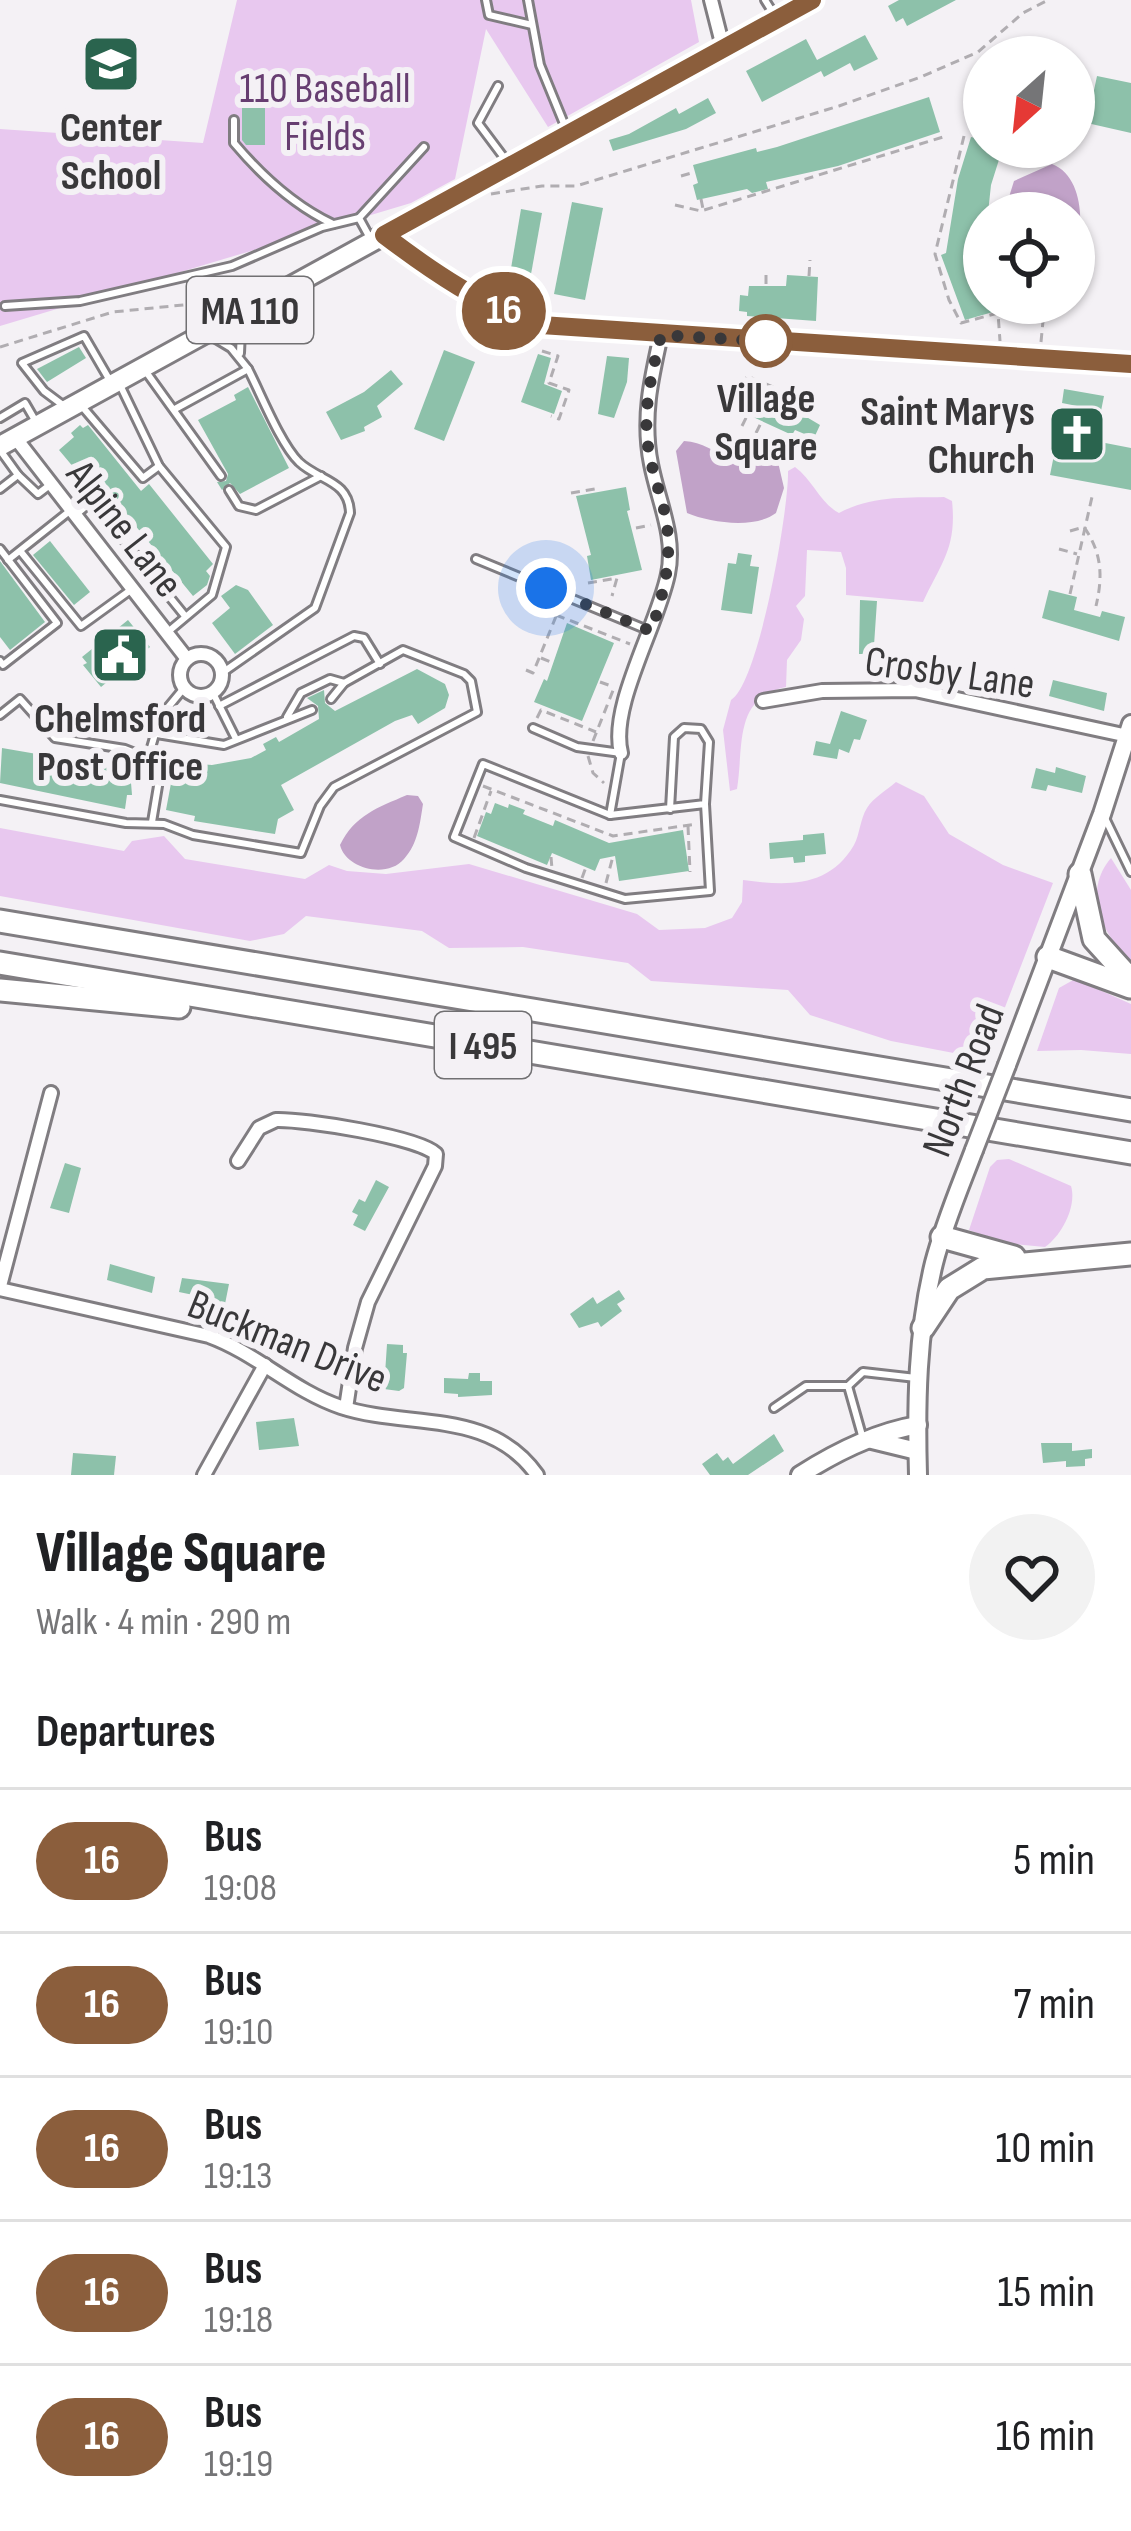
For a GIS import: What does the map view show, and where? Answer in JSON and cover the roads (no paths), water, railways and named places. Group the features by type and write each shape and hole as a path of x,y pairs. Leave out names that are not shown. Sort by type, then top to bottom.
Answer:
{"highway":[{"path":"1080,874 1094,939 1131,984"},
{"name":"I 495","path":"0,920 1131,1110"},
{"path":"1048,957 1131,984"},
{"name":"I 495","path":"0,963 1131,1153"},
{"path":"0,989 423,1035"},
{"path":"942,1237 1038,1260"},
{"path":"923,1328 949,1289 990,1266 1131,1254"}],"main road":[{"name":"MA 110","path":"5,444 206,334 243,305 378,238 812,0"}],"street":[{"path":"711,0 723,47"},
{"path":"378,238 514,317 541,325 1131,364"},
{"path":"621,753 616,735 621,710 670,569 664,506 651,469 646,434 646,400 661,335"},
{"name":"Alpine Lane","path":"5,444 51,484 187,659"},
{"path":"199,654 212,657 222,673 216,700 184,688 180,670 187,659 199,654"},
{"name":"Crosby Lane","path":"763,701 822,691 914,690 1130,732"},
{"name":"North Road","path":"918,1475 923,1328 942,1237 1130,732"},
{"path":"0,1288 51,1093"},
{"path":"238,1161 259,1128 285,1120 391,1137 436,1154 435,1166 364,1313 346,1408"},
{"name":"Buckman Drive","path":"0,1288 209,1336 346,1408 470,1427 507,1446 537,1475"},
{"path":"204,1475 265,1366"},
{"path":"800,1475 821,1469 886,1430 918,1425"},
{"path":"867,1442 917,1450"}],"lane":[{"path":"486,0 489,15 495,19 532,25"},
{"path":"528,0 540,65 568,134"},
{"path":"765,0 776,19"},
{"path":"498,86 478,123 511,166"},
{"path":"234,120 233,142 244,155 289,200 333,224"},
{"path":"5,307 80,301 232,266 359,218 424,147"},
{"path":"359,218 378,238"},
{"path":"240,357 243,305"},
{"path":"206,334 240,357 297,460 345,491 350,513 314,608 222,673"},
{"path":"159,466 143,478 72,404 44,391 22,363 84,335 159,466 226,547 212,595 166,633"},
{"path":"141,366 220,476"},
{"path":"176,409 248,369"},
{"path":"0,418 25,404 37,423"},
{"path":"5,444 18,476 38,494 51,484"},
{"path":"0,489 18,476"},
{"path":"229,490 239,506 256,510 321,476"},
{"path":"8,560 92,501 186,617"},
{"path":"0,549 57,623 3,665 0,661"},
{"path":"21,552 81,626 132,589"},
{"path":"476,559 651,631"},
{"path":"235,737 216,700 344,639 364,638 380,664"},
{"path":"0,800 302,853 320,806 334,787 477,712 471,681 464,674 403,650 344,683 331,699"},
{"path":"287,717 301,693 330,679 344,683"},
{"path":"148,758 170,700 184,688"},
{"path":"0,716 20,699 56,738 125,749 148,758 159,780 152,824"},
{"path":"157,734 216,745 312,710"},
{"path":"535,724 577,747 621,753 610,815"},
{"path":"670,809 672,741 684,728 700,729 710,742 706,804 710,891 640,900 526,868 454,837 483,764 610,815 670,809 706,804"},
{"path":"1102,814 1131,872"},
{"path":"774,1408 806,1386 848,1386 863,1372 919,1378"},
{"path":"848,1386 867,1442"}],"place":[{"name":"Center School","path":"111,64"},
{"name":"Village Square","path":"766,341"},
{"name":"Saint Marys Church","path":"1077,434"},
{"name":"Chelmsford Post Office","path":"120,655"}],"park label":[{"name":"110 Baseball Fields","path":"325,111"}]}
